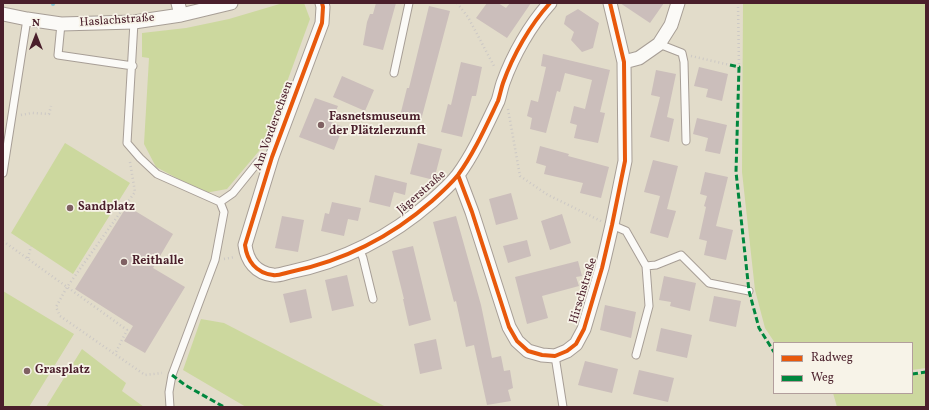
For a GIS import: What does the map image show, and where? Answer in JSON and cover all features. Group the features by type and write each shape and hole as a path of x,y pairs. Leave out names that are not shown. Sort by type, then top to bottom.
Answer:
{"street":[{"name":"Haslachstraße","path":"3,14 61,24 134,22 179,9 231,3"},
{"name":"Am Vorderochsen","path":"246,255 245,245 272,157 322,23 322,3"},
{"name":"Jägerstraße","path":"246,255 257,270 274,275 302,269 348,254 390,232 419,212 446,189 458,175 479,140 526,33 550,3"},
{"name":"Hirschstraße","path":"555,356 567,351 576,344 584,329 602,268 626,161 624,62 610,3"},
{"path":"624,62 639,58 659,44 671,25 678,3"},
{"path":"458,175 472,212 509,327 517,341 528,351 542,355 555,356"}],"lane":[{"path":"394,73 409,3"},
{"path":"3,173 27,19"},
{"path":"134,22 127,143 157,174 220,202 224,212 216,260 172,375 169,392 170,407"},
{"path":"61,24 58,55 132,66"},
{"path":"659,44 682,53 684,62 686,141"},
{"path":"220,202 233,193 258,162 272,157"},
{"path":"612,225 626,231 646,266 649,306 636,355"},
{"path":"359,248 363,258 373,299"},
{"path":"646,266 656,265 681,255 709,283 749,291"},
{"path":"555,356 563,407"}],"path":[{"path":"457,3 468,18 503,83"},
{"path":"738,3 739,67"},
{"path":"695,57 730,65"},
{"path":"498,99 507,106 520,176 548,195 600,221 612,225"},
{"path":"10,124 22,114 49,114 51,106"},
{"path":"127,143 135,192 67,287 56,307 60,316 145,375 167,373 172,375"},
{"path":"3,240 127,330 114,354"},
{"path":"28,258 31,246"},
{"path":"216,260 246,255"}],"green space":[{"path":"283,3 304,3 310,19 264,145 227,189 205,193 156,167 144,144 149,58 142,57 142,33 186,28 229,19"},
{"path":"743,3 926,3 926,368 913,370 913,342 774,342 765,328 755,290 742,172"},
{"name":"Sandplatz","path":"65,143 130,183 73,274 11,233"},
{"name":"Grasplatz","path":"3,291 74,334 29,407 3,407"},
{"path":"201,319 224,323 386,407 246,407 183,370"},
{"path":"82,349 126,383 122,391 144,407 46,407"},
{"path":"926,373 926,407 837,407 833,394 913,394 913,375"}],"building":[{"path":"376,3 396,3 383,50 363,45 367,22 370,14 373,14"},
{"path":"487,3 498,3 506,8 510,3 531,3 507,38 476,18"},
{"path":"620,3 664,3 650,23"},
{"path":"429,6 450,11 421,120 400,116 407,88 409,88"},
{"path":"578,9 599,23 593,48 582,52 571,40 574,32 564,24 566,16"},
{"path":"543,54 610,70 600,112 605,113 598,143 574,138 577,125 570,123 574,106 585,109 592,80 565,73 560,92 557,91 546,133 530,129 532,118 527,116 531,100 538,102 546,67 541,66"},
{"path":"461,62 482,67 476,96 472,96 462,137 441,132 448,104 451,105"},
{"path":"699,67 728,74 722,101 706,97 708,89 694,86"},
{"path":"656,70 676,74 667,117 674,119 669,142 650,137 660,97 651,95"},
{"path":"342,76 374,90 365,111 333,97"},
{"name":"Fasnetsmuseum der Plätzlerzunft","path":"315,98 338,106 331,122 343,127 334,150 299,137"},
{"path":"697,118 727,125 720,154 705,151 708,138 693,134"},
{"path":"418,143 442,149 434,180 410,174"},
{"path":"540,146 569,154 568,156 609,167 601,198 580,193 583,183 544,174 546,166 536,163"},
{"path":"653,160 678,166 667,209 676,211 668,238 650,233 660,196 644,192"},
{"path":"705,172 728,177 716,226 733,230 726,260 704,255 707,241 699,239 707,196 700,194"},
{"path":"375,175 407,183 405,195 394,192 390,207 369,202"},
{"path":"511,193 518,219 496,225 489,199"},
{"path":"332,202 361,208 358,221 348,219 344,236 321,231 325,213 329,214"},
{"name":"Reithalle","path":"127,206 173,234 153,268 185,287 145,353 124,341 133,326 75,289"},
{"path":"562,214 571,243 550,250 541,221"},
{"path":"282,216 304,220 298,252 275,248"},
{"path":"456,216 481,305 492,358 501,356 504,371 510,370 513,388 508,390 511,401 487,405 474,345 466,347 456,301 454,302 433,222"},
{"path":"527,240 531,256 508,263 503,246"},
{"path":"413,246 431,320 409,326 392,251"},
{"path":"578,261 582,276 576,277 579,286 542,296 548,318 527,324 515,277"},
{"path":"347,275 354,306 332,311 325,280"},
{"path":"664,276 696,283 690,311 670,306 671,302 659,300"},
{"path":"306,289 312,318 290,323 283,294"},
{"path":"714,296 741,301 736,327 709,321"},
{"path":"605,305 636,312 631,338 600,330"},
{"path":"661,328 692,335 687,358 656,351"},
{"path":"436,339 442,369 420,374 414,344"},
{"path":"585,361 618,369 612,393 578,385"},
{"path":"639,370 674,378 668,402 633,394"}],"marked path":[{"path":"730,65 739,67 736,172 749,291 759,328 773,350"},
{"path":"913,374 926,372"},
{"path":"172,375 185,385 224,407"}],"cycle path":[{"path":"322,3 322,23 272,157 245,245 246,251 253,265 257,269 267,274 277,275 310,267 366,246 417,214 445,189 458,175 475,149 498,101 503,83 517,51 529,31 550,3"},
{"path":"458,175 472,212 509,327 517,341 528,351 542,355 555,356 567,351 576,344 584,329 602,268 625,161 624,62 610,3"}],"place":[{"name":"Fasnetsmuseum der Plätzlerzunft","path":"321,125"},
{"name":"Sandplatz","path":"70,208"},
{"name":"Reithalle","path":"124,262"},
{"name":"Grasplatz","path":"27,371"}]}
